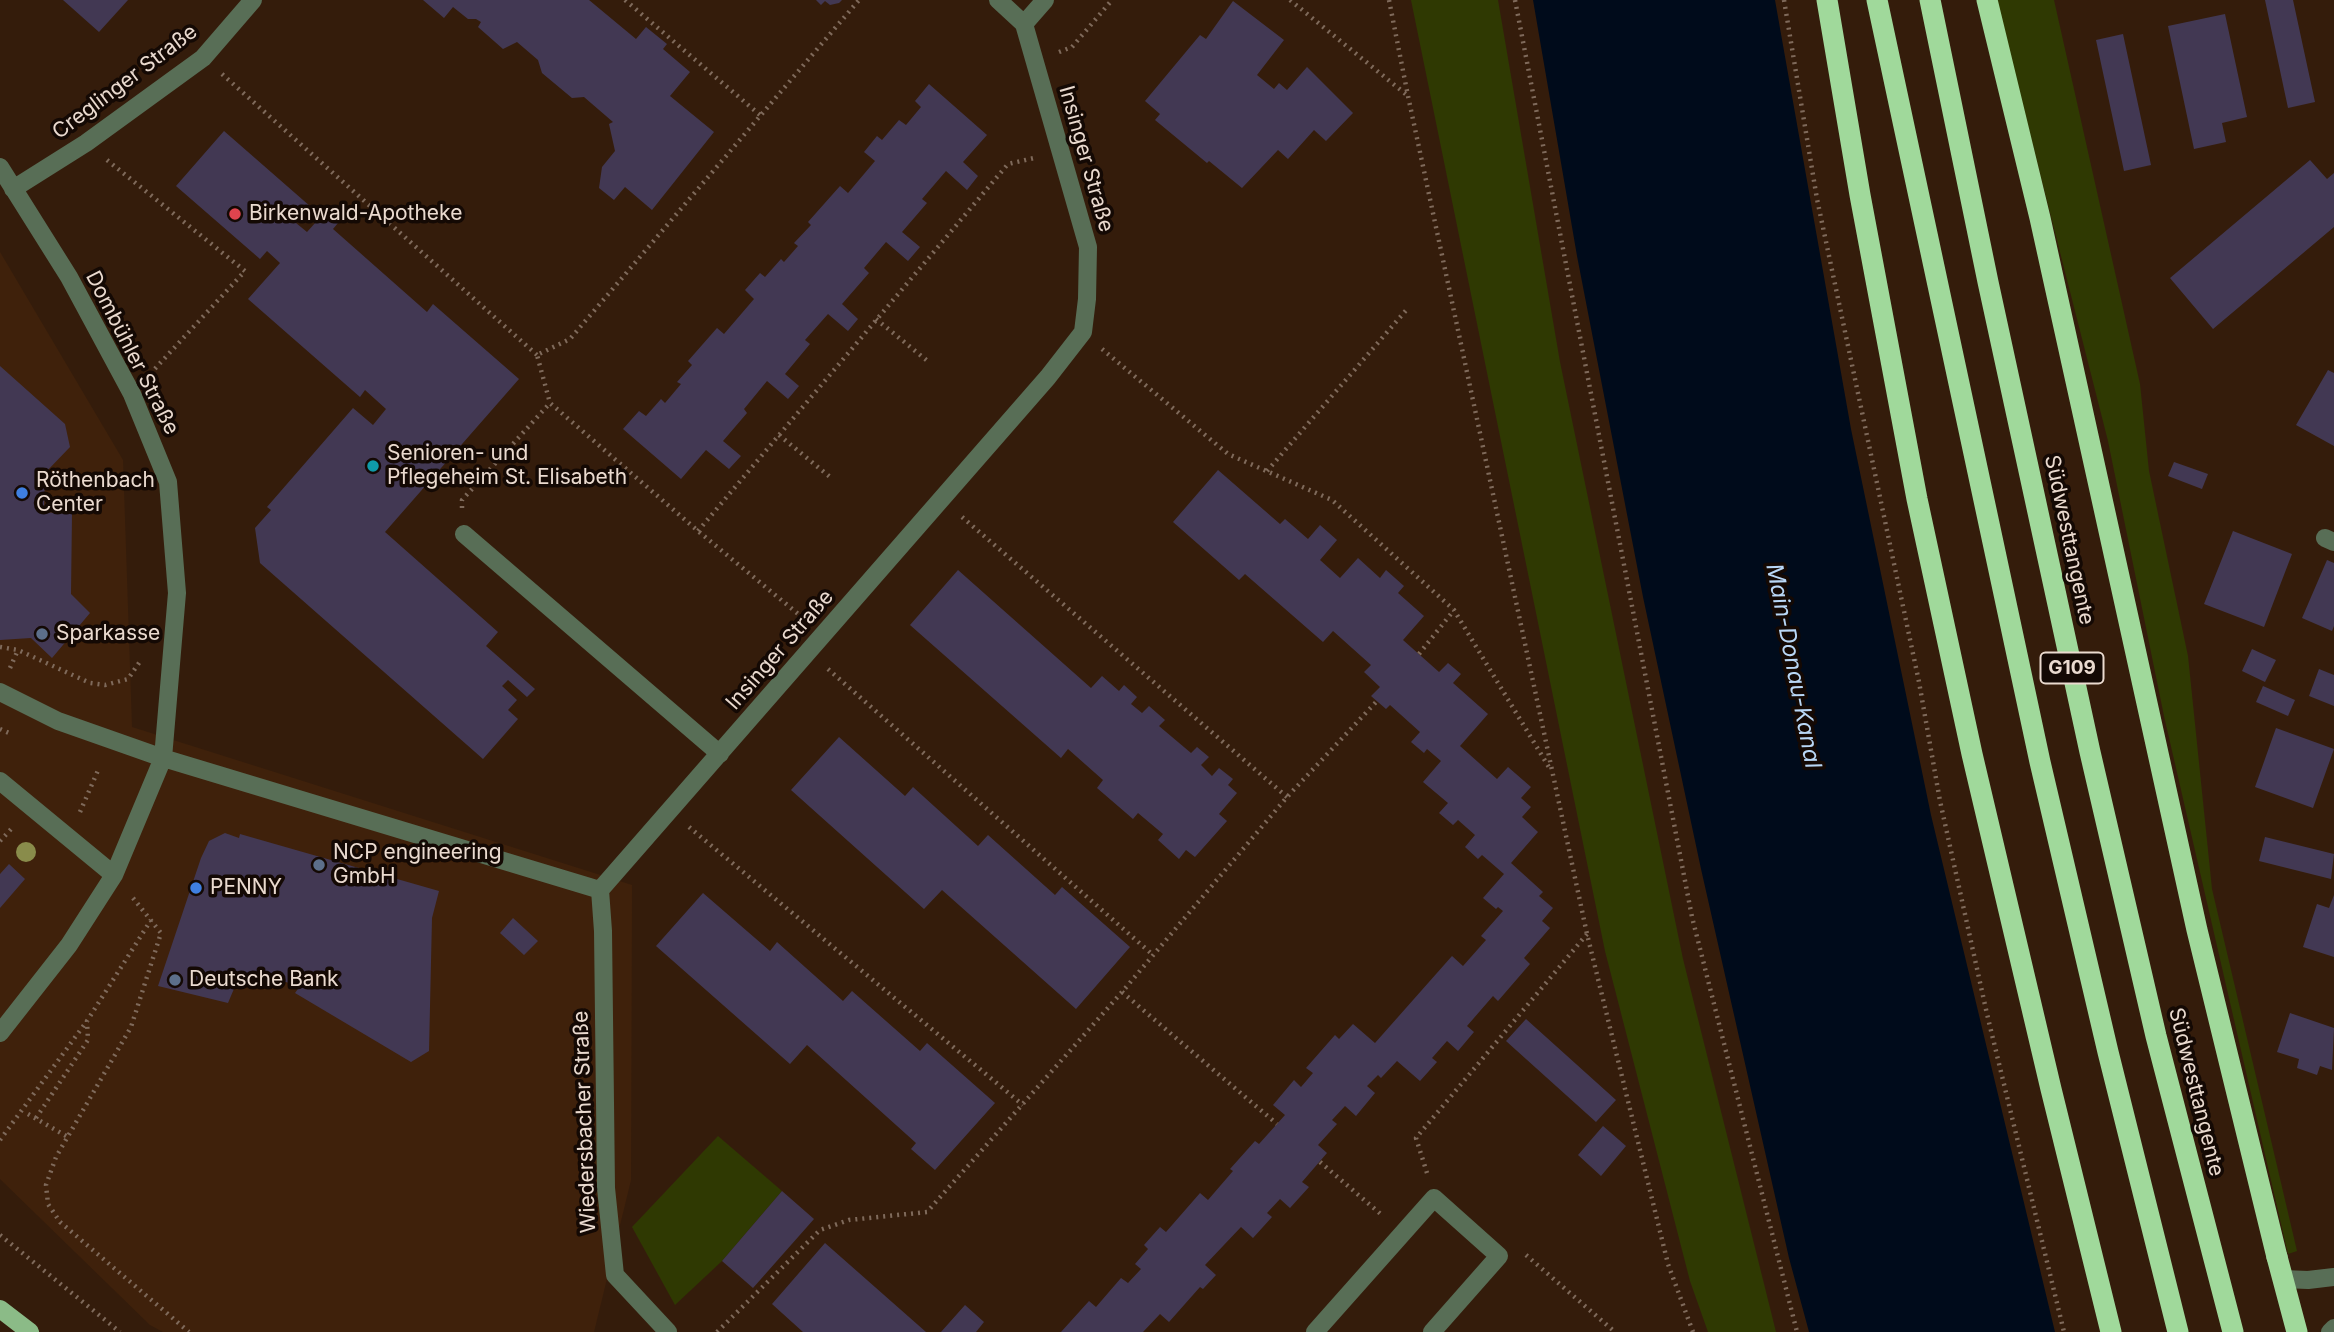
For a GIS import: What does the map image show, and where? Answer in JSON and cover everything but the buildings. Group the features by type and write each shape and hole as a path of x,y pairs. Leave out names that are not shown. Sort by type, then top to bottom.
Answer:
{"highway":[{"path":"1827,0 1860,195 1917,499 1972,754 2111,1332"},
{"name":"G109","path":"1877,0 2040,762 2108,1052 2178,1332"},
{"name":"Südwesttangente","path":"1930,0 1987,282 2090,752 2156,1036 2233,1332"},
{"path":"1987,0 2040,218 2197,930 2297,1332"}],"main road":[{"path":"0,1309 30,1332"}],"street":[{"name":"Creglinger Straße","path":"13,188 86,143 203,58 253,0"},
{"path":"998,0 1024,24 1045,0"},
{"name":"Insinger Straße","path":"600,890 1048,377 1083,332 1088,247 1024,24"},
{"name":"Dombühler Straße","path":"0,167 69,277 132,394 168,482 177,593 163,758 114,875 68,945 0,1033"},
{"path":"464,534 720,754"},
{"path":"0,692 58,721 163,758 600,890"},
{"path":"0,781 114,875"},
{"name":"Wiedersbacher Straße","path":"600,890 603,931 606,1188 615,1275 668,1332"},
{"path":"1316,1332 1434,1198 1499,1256 1432,1332"},
{"path":"2283,1279 2308,1280 2334,1276"}],"path":[{"path":"625,0 760,115"},
{"path":"537,355 570,339 859,0"},
{"path":"1035,60 1072,47 1112,0"},
{"path":"1290,0 1408,96"},
{"path":"1389,0 1587,934 1668,1264 1693,1332"},
{"path":"1515,0 1692,916 1797,1332"},
{"path":"1784,0 1817,199 1919,682 1940,801 1987,1014 2064,1332"},
{"path":"203,58 537,355 550,403 823,635"},
{"path":"86,143 246,271 132,394"},
{"path":"698,531 1008,164 1061,152"},
{"path":"1267,471 1408,308"},
{"path":"877,320 930,363"},
{"path":"1083,332 1228,454 1332,500 1454,610 1552,773"},
{"path":"464,534 462,500 550,403"},
{"path":"779,435 830,477"},
{"path":"940,499 1287,797"},
{"path":"1419,654 1454,610"},
{"path":"0,647 18,650 90,683 105,685 128,679 142,658"},
{"path":"11,667 18,650"},
{"path":"809,652 1153,955"},
{"path":"717,1332 820,1230 849,1220 927,1212 1122,992 1287,797 1377,701"},
{"path":"0,729 9,733"},
{"path":"80,812 99,768"},
{"path":"670,811 1023,1105"},
{"path":"0,841 20,819"},
{"path":"114,875 161,933 131,1027 55,1157 46,1185 48,1204 60,1222 189,1332"},
{"path":"0,1140 87,1021 151,920"},
{"path":"1434,1198 1416,1138 1587,934"},
{"path":"1122,992 1277,1124"},
{"path":"36,1118 88,1040 87,1021"},
{"path":"28,1114 68,1137"},
{"path":"1320,1162 1403,1232"},
{"path":"0,1235 120,1332"},
{"path":"1499,1256 1526,1255 1615,1332"}],"shaded area":[{"path":"0,252 123,460 132,727 632,885 631,1180 594,1332 163,1332 150,1325 0,1179"}],"green space":[{"path":"1411,0 1498,0 1560,362 1683,959 1776,1332 1708,1332 1690,1281 1605,951"},
{"path":"1996,0 2054,0 2140,384 2149,471 2188,656 2212,889 2297,1251 2288,1254 2164,716 2108,441"},
{"path":"718,1136 782,1191 722,1261 675,1305 632,1227"}],"water":[{"name":"Main-Donau-Kanal","path":"1533,0 1775,0 1851,429 1931,815 2055,1332 1809,1332 1789,1258 1701,869 1643,597 1577,256"}],"place":[{"name":"Birkenwald-Apotheke","path":"235,214"},
{"name":"Senioren- und Pflegeheim St. Elisabeth","path":"373,466"},
{"name":"Röthenbach Center","path":"22,493"},
{"name":"Sparkasse","path":"42,634"},
{"name":"NCP engineering GmbH","path":"319,865"},
{"name":"PENNY","path":"196,888"},
{"name":"Deutsche Bank","path":"175,980"}]}
